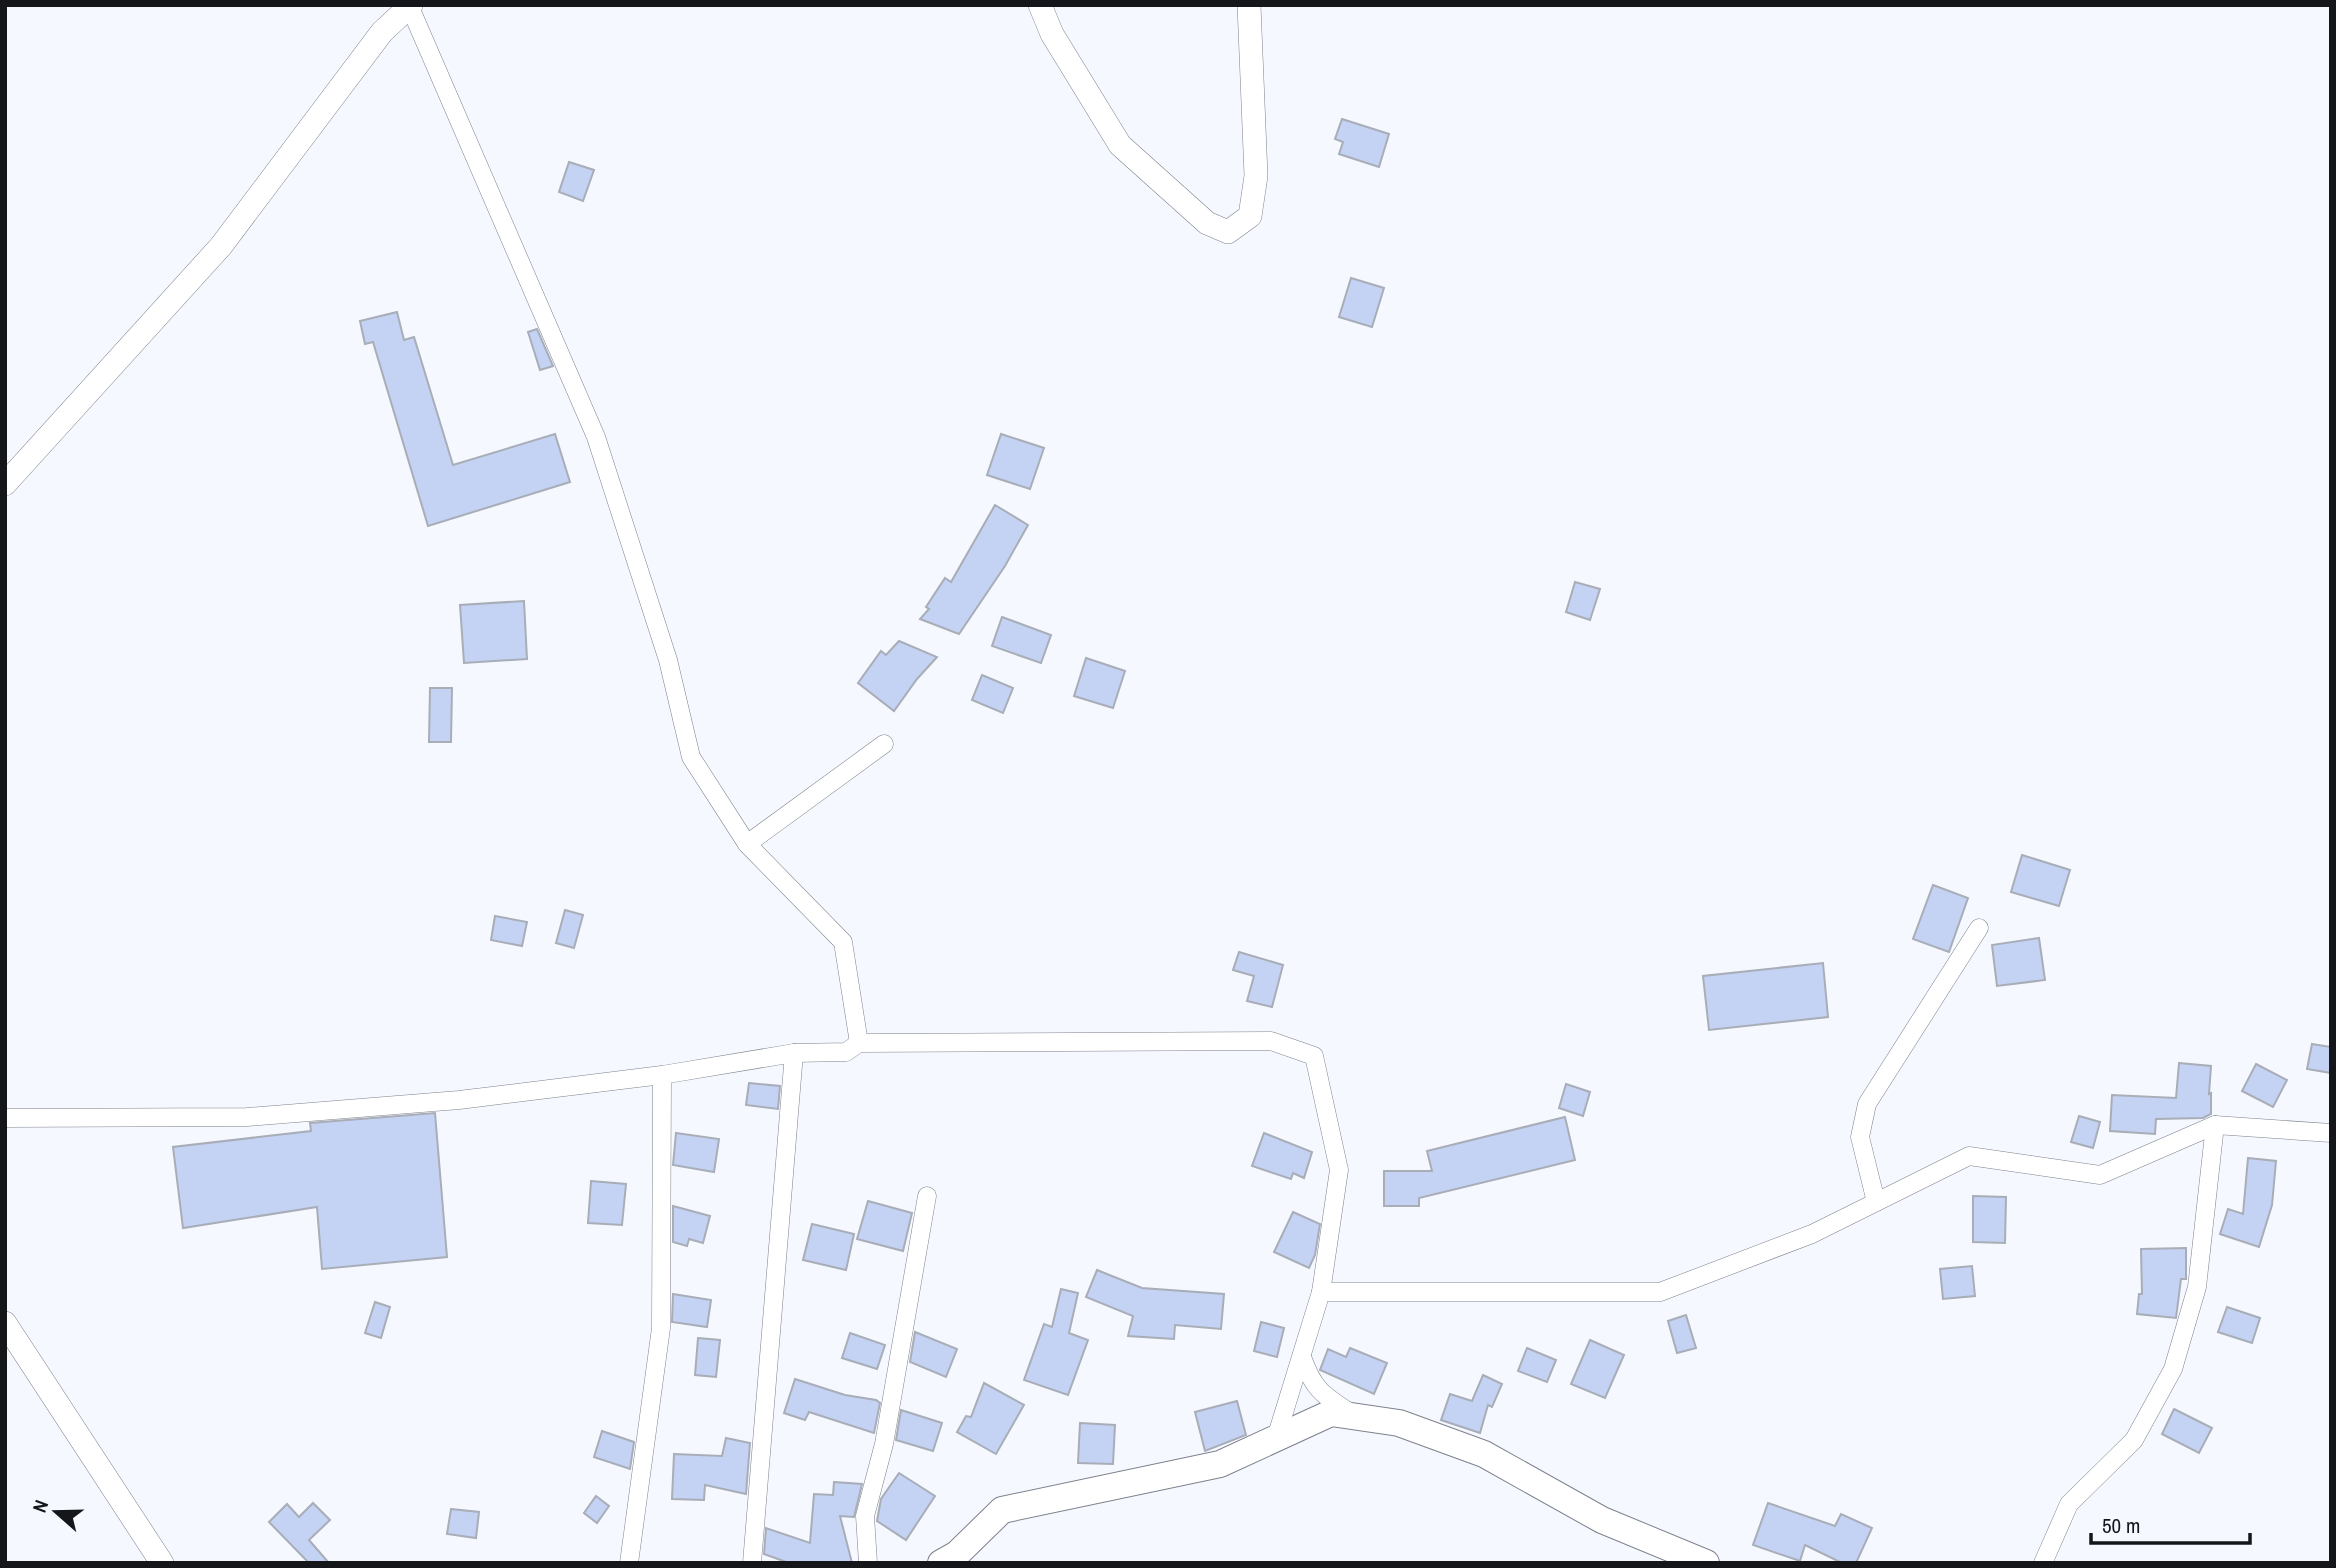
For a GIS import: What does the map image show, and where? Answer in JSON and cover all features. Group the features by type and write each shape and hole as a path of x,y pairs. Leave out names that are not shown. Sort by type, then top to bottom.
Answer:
{"main road":[{"path":"941,1563 957,1553 1002,1510 1220,1464 1331,1413 1399,1423 1485,1454 1602,1520 1706,1563"}],"street":[{"path":"1040,5 1052,34 1120,145 1207,223 1228,232 1250,216 1256,176 1249,5"},
{"path":"5,484 221,246 382,32 410,6 596,437 668,660 691,757 747,844 843,942 859,1042"},
{"path":"747,844 884,744"},
{"path":"1876,1202 1860,1137 1867,1104 1979,928"},
{"path":"5,1118 247,1117 459,1100 662,1075 794,1054 846,1052 859,1042 1271,1041 1314,1056 1339,1170 1321,1292 1276,1438"},
{"path":"752,1563 794,1054"},
{"path":"629,1563 661,1328 662,1075"},
{"path":"1321,1292 1660,1292 1812,1234 1969,1156 2100,1175 2215,1125 2331,1132"},
{"path":"2043,1563 2069,1504 2134,1440 2173,1369 2197,1287 2215,1125"},
{"path":"868,1563 865,1516 884,1444 927,1196"},
{"path":"5,1323 162,1563"},
{"path":"1302,1357 1310,1381 1321,1395 1358,1417"}],"building":[{"path":"1342,119 1389,134 1379,167 1339,154 1343,142 1335,139"},
{"path":"569,162 594,170 583,201 559,192"},
{"path":"1351,278 1384,288 1372,327 1339,317"},
{"path":"397,312 404,340 414,337 453,465 555,434 570,482 428,526 373,342 365,344 360,321"},
{"path":"537,329 553,366 540,370 528,332"},
{"path":"1001,434 1044,448 1030,489 987,475"},
{"path":"995,505 1028,525 1005,566 959,634 920,619 929,609 926,607 945,578 951,582"},
{"path":"1575,582 1600,589 1590,620 1566,612"},
{"path":"524,601 527,659 464,663 460,605"},
{"path":"1002,617 1051,635 1041,663 992,646"},
{"path":"899,641 937,657 894,711 858,683 881,651 886,655"},
{"path":"1086,658 1125,671 1113,708 1074,696"},
{"path":"982,675 1013,688 1003,713 972,700"},
{"path":"430,688 452,688 451,742 429,742"},
{"path":"2022,855 2070,870 2059,906 2011,892"},
{"path":"1933,885 1968,898 1949,952 1913,939"},
{"path":"565,910 583,915 574,948 556,943"},
{"path":"495,916 527,922 522,946 491,940"},
{"path":"2039,938 2045,980 1997,986 1992,945"},
{"path":"1239,952 1283,965 1272,1007 1247,1001 1254,976 1233,970"},
{"path":"1823,963 1828,1017 1709,1030 1703,976"},
{"path":"2312,1044 2331,1047 2331,1073 2307,1069"},
{"path":"2179,1063 2211,1066 2211,1114 2203,1118 2156,1119 2155,1134 2110,1131 2112,1095 2176,1098"},
{"path":"2256,1064 2287,1080 2273,1107 2242,1091"},
{"path":"749,1083 780,1086 778,1109 746,1105"},
{"path":"1566,1084 1590,1092 1583,1116 1559,1108"},
{"path":"435,1113 447,1257 322,1269 317,1207 183,1228 173,1147 311,1131 310,1123"},
{"path":"2079,1116 2100,1122 2093,1148 2071,1142"},
{"path":"1565,1117 1575,1160 1419,1198 1419,1206 1384,1206 1384,1171 1432,1171 1427,1151"},
{"path":"676,1133 719,1139 714,1172 673,1165"},
{"path":"1264,1133 1312,1152 1304,1178 1293,1173 1291,1179 1252,1166"},
{"path":"2248,1158 2276,1161 2272,1205 2259,1247 2220,1234 2228,1209 2243,1214"},
{"path":"591,1181 626,1184 622,1225 588,1223"},
{"path":"1973,1196 2006,1197 2005,1243 1973,1242"},
{"path":"868,1201 912,1213 903,1251 857,1239"},
{"path":"673,1206 710,1216 703,1243 689,1239 687,1246 673,1242"},
{"path":"1293,1212 1320,1224 1315,1255 1309,1268 1274,1252"},
{"path":"812,1224 854,1234 846,1270 803,1260"},
{"path":"2186,1248 2186,1279 2181,1279 2176,1318 2137,1314 2139,1294 2142,1294 2141,1249"},
{"path":"1972,1266 1975,1296 1943,1299 1940,1269"},
{"path":"1097,1270 1142,1288 1224,1294 1221,1329 1175,1325 1174,1339 1128,1336 1133,1316 1086,1297"},
{"path":"1061,1289 1078,1293 1069,1333 1088,1340 1068,1395 1024,1380 1044,1324 1052,1327"},
{"path":"673,1294 711,1300 707,1327 672,1322"},
{"path":"375,1302 390,1307 381,1338 365,1333"},
{"path":"2227,1307 2260,1318 2252,1343 2218,1332"},
{"path":"1686,1315 1696,1348 1677,1353 1668,1321"},
{"path":"1261,1322 1284,1328 1277,1357 1254,1351"},
{"path":"915,1332 957,1349 946,1377 910,1362"},
{"path":"850,1333 885,1345 877,1369 842,1358"},
{"path":"698,1338 720,1340 716,1377 695,1375"},
{"path":"1590,1340 1624,1355 1605,1398 1571,1384"},
{"path":"1350,1348 1387,1363 1374,1394 1320,1370 1328,1349 1346,1357"},
{"path":"1527,1348 1556,1360 1547,1382 1518,1371"},
{"path":"1483,1375 1502,1384 1492,1407 1488,1405 1480,1433 1441,1420 1450,1394 1472,1401"},
{"path":"795,1379 845,1395 876,1400 880,1403 874,1433 809,1412 805,1420 784,1413"},
{"path":"984,1383 1024,1405 996,1454 957,1432 966,1416 971,1417"},
{"path":"1237,1401 1246,1435 1205,1451 1195,1412"},
{"path":"2174,1409 2212,1428 2199,1453 2162,1434"},
{"path":"901,1410 942,1423 933,1451 896,1440"},
{"path":"1080,1423 1115,1425 1113,1464 1078,1463"},
{"path":"602,1431 634,1442 630,1469 594,1457"},
{"path":"726,1438 750,1443 746,1494 705,1485 704,1500 672,1499 674,1454 722,1456"},
{"path":"899,1473 935,1496 906,1540 877,1521 881,1499"},
{"path":"834,1482 862,1484 854,1517 840,1516 852,1563 789,1563 764,1554 766,1528 810,1543 814,1494 833,1495"},
{"path":"596,1496 609,1506 597,1523 584,1513"},
{"path":"313,1503 330,1520 309,1540 329,1563 309,1563 269,1522 287,1504 299,1517"},
{"path":"1768,1503 1835,1526 1841,1514 1872,1528 1856,1563 1842,1563 1805,1545 1800,1561 1753,1545"},
{"path":"451,1509 479,1512 476,1538 447,1534"}]}
